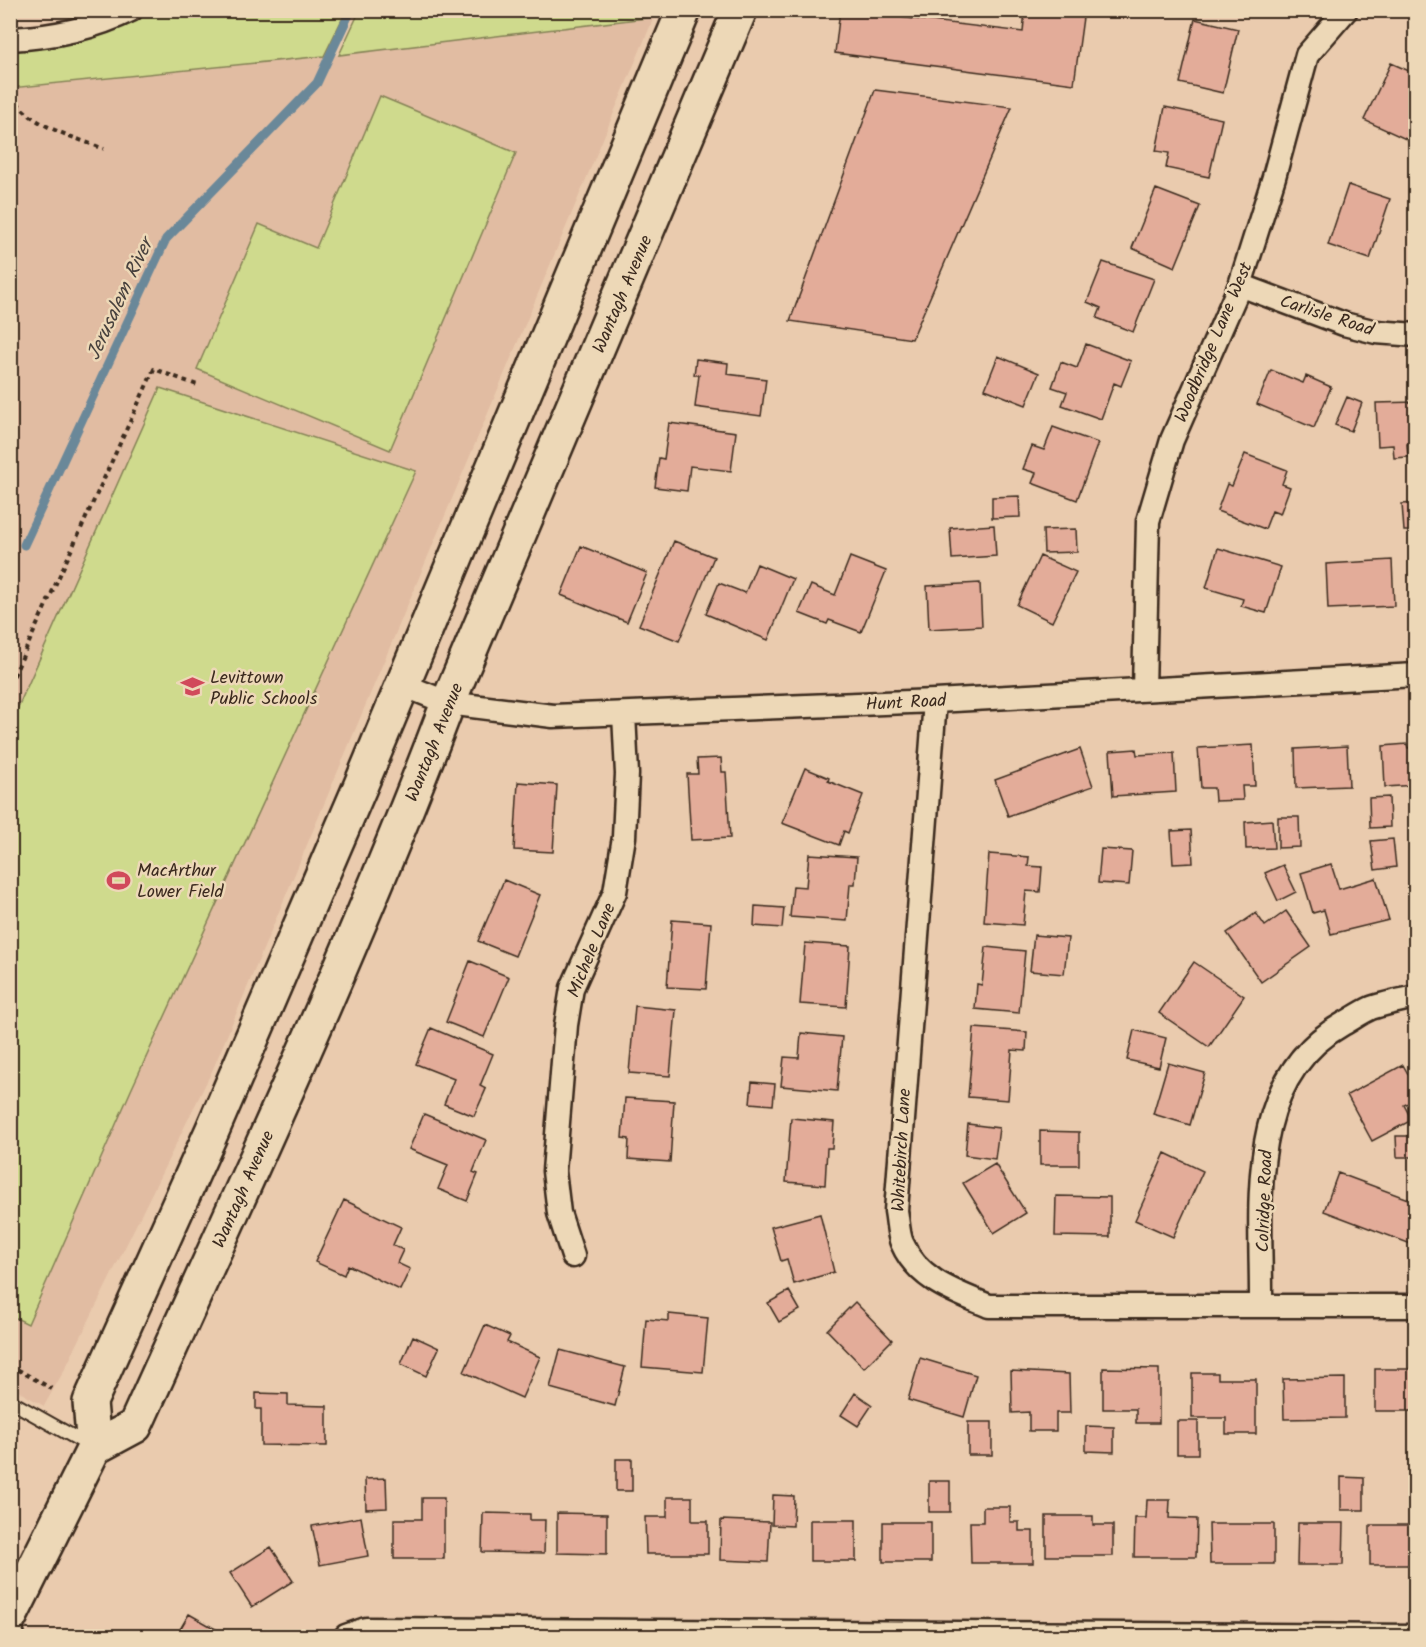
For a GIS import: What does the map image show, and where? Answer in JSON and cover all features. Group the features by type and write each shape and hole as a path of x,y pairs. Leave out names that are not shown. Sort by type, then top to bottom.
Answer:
{"main road":[{"path":"10,1617 23,1581 94,1448 90,1402 203,1150 360,787 684,10"},
{"name":"Wantagh Avenue","path":"94,1448 135,1426 250,1172 409,805 448,703 740,10"},
{"path":"203,1150 250,1172"}],"street":[{"path":"10,39 39,38 99,26 131,10"},
{"name":"Woodbridge Lane West","path":"1144,689 1148,521 1172,440 1240,285 1274,177 1307,55 1345,11"},
{"name":"Carlisle Road","path":"1240,285 1344,324 1377,332 1416,335"},
{"name":"Hunt Road","path":"401,684 448,703 552,716 935,701 1416,675"},
{"name":"Whitebirch Lane","path":"935,701 897,1167 896,1211 902,1243 921,1270 941,1287 989,1306 1416,1306"},
{"name":"Michele Lane","path":"573,1256 559,1213 554,1171 566,1025 572,988 615,892 624,837 627,774 624,714"},
{"name":"Colridge Road","path":"1261,1305 1262,1161 1273,1107 1286,1080 1305,1053 1326,1033 1370,1009 1416,996"},
{"path":"346,1636 366,1629 1416,1636"}],"lane":[{"path":"10,1401 94,1448"}],"path":[{"path":"10,86 13,97 39,122 104,149"},
{"path":"10,684 154,369 197,385"},
{"path":"10,1365 52,1389"}],"shaded area":[{"name":"Levittown Public Schools","path":"654,17 213,1069 66,1367 44,1406 11,1387 11,88 339,55"}],"green space":[{"path":"360,10 657,11 654,17 339,55"},
{"path":"143,11 346,11 324,56 11,88 10,43 105,29"},
{"path":"380,96 516,153 390,450 197,369 259,224 316,248"},
{"name":"MacArthur Lower Field","path":"160,388 416,471 132,1088 28,1324 10,1315 11,723"}],"building":[{"path":"840,10 1023,32 1025,10 1084,10 1074,84 835,53"},
{"path":"1195,19 1238,29 1223,93 1180,83"},
{"path":"1391,63 1416,74 1416,123 1408,140 1364,120"},
{"path":"875,90 1012,107 912,339 790,321"},
{"path":"1165,107 1222,119 1209,177 1166,168 1169,153 1156,151"},
{"path":"1348,185 1390,199 1370,259 1328,245"},
{"path":"1156,189 1200,206 1175,267 1132,248"},
{"path":"1103,262 1154,279 1133,332 1097,318 1101,308 1087,302"},
{"path":"1086,344 1131,361 1121,386 1114,383 1101,419 1062,405 1067,392 1052,387 1061,362 1077,368"},
{"path":"998,356 1039,373 1026,405 985,389"},
{"path":"696,359 728,363 727,374 766,379 761,416 695,407 699,375 694,375"},
{"path":"1271,370 1303,383 1306,376 1331,387 1314,428 1257,404"},
{"path":"1347,397 1362,403 1351,431 1335,425"},
{"path":"1416,402 1416,444 1407,444 1408,457 1394,458 1393,445 1378,446 1376,403"},
{"path":"669,423 736,432 731,471 690,466 687,491 655,487 659,458 664,459"},
{"path":"1053,427 1098,443 1077,500 1032,483 1036,473 1023,469 1032,446 1044,450"},
{"path":"1245,454 1287,470 1282,484 1290,487 1280,514 1272,511 1265,529 1217,511 1227,484 1232,486"},
{"path":"1019,496 1020,517 992,518 992,497"},
{"path":"1416,503 1416,531 1404,531 1402,504"},
{"path":"994,525 996,556 952,559 950,528"},
{"path":"1076,529 1077,552 1044,553 1043,530"},
{"path":"674,541 714,557 679,641 639,625"},
{"path":"581,546 647,573 627,622 561,595"},
{"path":"1218,548 1281,567 1266,613 1241,606 1243,599 1206,588"},
{"path":"1040,556 1076,572 1052,622 1017,605"},
{"path":"850,557 886,571 861,632 829,620 827,624 799,613 811,585 835,595"},
{"path":"1392,560 1394,606 1328,609 1326,564"},
{"path":"757,564 793,579 768,640 706,614 719,583 745,593"},
{"path":"980,583 982,626 929,629 927,586"},
{"path":"1407,744 1408,748 1416,747 1416,785 1385,787 1383,746"},
{"path":"1253,745 1255,786 1242,786 1243,800 1215,801 1214,788 1201,788 1198,748"},
{"path":"1347,746 1349,786 1296,788 1295,749"},
{"path":"1080,749 1093,786 1008,816 995,780"},
{"path":"1136,749 1137,755 1174,753 1176,792 1113,796 1110,751"},
{"path":"721,758 722,772 726,772 730,838 691,840 687,774 698,774 697,759"},
{"path":"805,768 829,778 828,781 863,795 848,833 844,831 839,845 782,823"},
{"path":"518,782 557,785 553,852 514,850"},
{"path":"1389,797 1390,827 1370,828 1369,798"},
{"path":"1278,817 1299,817 1300,847 1278,848"},
{"path":"1272,820 1274,848 1246,849 1245,822"},
{"path":"1191,830 1193,863 1173,864 1171,831"},
{"path":"1393,839 1396,867 1375,870 1371,841"},
{"path":"1101,849 1132,851 1129,885 1098,883"},
{"path":"809,854 857,857 855,884 850,884 847,921 790,917 793,886 806,887"},
{"path":"989,854 1029,857 1028,866 1042,867 1040,892 1026,891 1023,925 984,922"},
{"path":"1331,864 1339,889 1376,878 1389,920 1331,934 1324,910 1313,913 1301,873"},
{"path":"1283,865 1296,892 1278,901 1265,873"},
{"path":"504,880 540,895 515,956 478,941"},
{"path":"755,906 784,908 782,928 754,926"},
{"path":"1286,911 1311,947 1261,982 1227,933 1256,913 1265,926"},
{"path":"672,920 711,923 706,989 667,987"},
{"path":"1034,935 1068,938 1064,974 1030,971"},
{"path":"805,943 850,946 846,1007 800,1004"},
{"path":"986,947 1025,951 1019,1013 975,1009 977,984 982,985"},
{"path":"470,961 509,977 484,1037 446,1022"},
{"path":"1194,962 1244,996 1209,1047 1159,1013"},
{"path":"635,1006 676,1010 670,1076 629,1073"},
{"path":"431,1028 493,1054 480,1086 486,1089 474,1116 444,1104 454,1079 416,1064"},
{"path":"974,1028 1027,1032 1026,1051 1012,1050 1008,1100 968,1097"},
{"path":"1134,1030 1166,1038 1159,1067 1127,1060"},
{"path":"801,1033 842,1037 837,1091 781,1086 784,1057 799,1058"},
{"path":"1168,1063 1205,1073 1190,1125 1153,1114"},
{"path":"1403,1065 1416,1088 1416,1099 1404,1105 1412,1120 1372,1141 1347,1095"},
{"path":"752,1082 775,1084 773,1105 750,1103"},
{"path":"625,1098 674,1101 670,1162 628,1159 629,1139 622,1138"},
{"path":"424,1114 486,1140 473,1172 478,1174 467,1201 438,1189 448,1165 409,1149"},
{"path":"791,1118 834,1122 832,1148 827,1148 825,1185 786,1182"},
{"path":"968,1124 999,1128 995,1159 965,1155"},
{"path":"1040,1131 1079,1132 1079,1165 1040,1165"},
{"path":"1396,1136 1416,1136 1416,1157 1397,1157"},
{"path":"1165,1153 1203,1171 1173,1237 1135,1220"},
{"path":"995,1164 1026,1213 994,1233 963,1183"},
{"path":"1338,1173 1416,1202 1416,1246 1324,1211"},
{"path":"1056,1196 1110,1197 1110,1237 1055,1236"},
{"path":"344,1200 401,1227 393,1245 403,1250 397,1263 410,1269 400,1290 348,1265 344,1275 315,1262"},
{"path":"820,1214 834,1272 794,1284 787,1259 781,1261 771,1227"},
{"path":"789,1291 800,1310 779,1322 768,1303"},
{"path":"855,1302 892,1340 864,1368 827,1330"},
{"path":"669,1314 708,1318 703,1372 642,1367 646,1319 669,1321"},
{"path":"485,1325 510,1336 507,1342 540,1357 522,1398 464,1372"},
{"path":"413,1336 439,1348 426,1376 401,1364"},
{"path":"560,1350 625,1367 615,1406 550,1388"},
{"path":"920,1358 976,1375 964,1417 908,1400"},
{"path":"1103,1368 1159,1369 1159,1423 1136,1423 1136,1409 1103,1409"},
{"path":"1375,1369 1416,1369 1416,1411 1375,1411"},
{"path":"1011,1371 1069,1374 1070,1413 1056,1413 1056,1431 1029,1431 1029,1412 1012,1413"},
{"path":"1192,1373 1218,1373 1218,1379 1256,1379 1256,1434 1226,1434 1226,1418 1192,1418"},
{"path":"1345,1378 1345,1418 1284,1419 1283,1379"},
{"path":"256,1393 288,1394 288,1405 327,1406 327,1446 261,1445 261,1409 256,1409"},
{"path":"855,1393 872,1405 858,1426 841,1415"},
{"path":"1177,1421 1198,1421 1198,1454 1177,1454"},
{"path":"968,1422 992,1422 992,1455 968,1455"},
{"path":"1086,1426 1114,1427 1114,1452 1086,1451"},
{"path":"616,1459 632,1459 632,1491 616,1491"},
{"path":"1341,1477 1364,1478 1364,1510 1341,1510"},
{"path":"386,1478 387,1508 366,1509 365,1479"},
{"path":"929,1481 950,1481 950,1512 929,1512"},
{"path":"773,1495 794,1496 793,1526 772,1525"},
{"path":"667,1497 692,1497 692,1521 708,1521 708,1554 646,1554 645,1517 667,1517"},
{"path":"422,1498 444,1498 444,1559 394,1559 394,1519 422,1519"},
{"path":"1147,1500 1170,1500 1169,1518 1197,1519 1196,1557 1134,1557 1135,1518 1146,1518"},
{"path":"983,1507 1010,1507 1010,1522 1019,1522 1019,1531 1033,1531 1033,1563 971,1563 970,1522 983,1522"},
{"path":"483,1513 530,1514 530,1520 545,1520 544,1553 482,1552"},
{"path":"557,1513 607,1514 607,1554 557,1553"},
{"path":"1046,1516 1093,1516 1093,1525 1113,1525 1113,1556 1046,1556"},
{"path":"361,1517 368,1556 320,1565 312,1526"},
{"path":"721,1520 770,1522 768,1562 720,1560"},
{"path":"810,1520 856,1520 856,1561 810,1561"},
{"path":"883,1522 931,1522 931,1562 883,1562"},
{"path":"1298,1523 1344,1523 1343,1565 1297,1565"},
{"path":"1209,1524 1274,1524 1274,1564 1210,1564"},
{"path":"1370,1525 1416,1525 1416,1565 1370,1565"},
{"path":"271,1547 293,1581 252,1607 230,1573"},
{"path":"189,1614 228,1636 176,1636"}],"waterway":[{"name":"Jerusalem River","path":"24,545 166,239 317,83 351,10"}],"place":[{"name":"Levittown Public Schools","path":"192,687"},
{"name":"MacArthur Lower Field","path":"119,880"}]}
